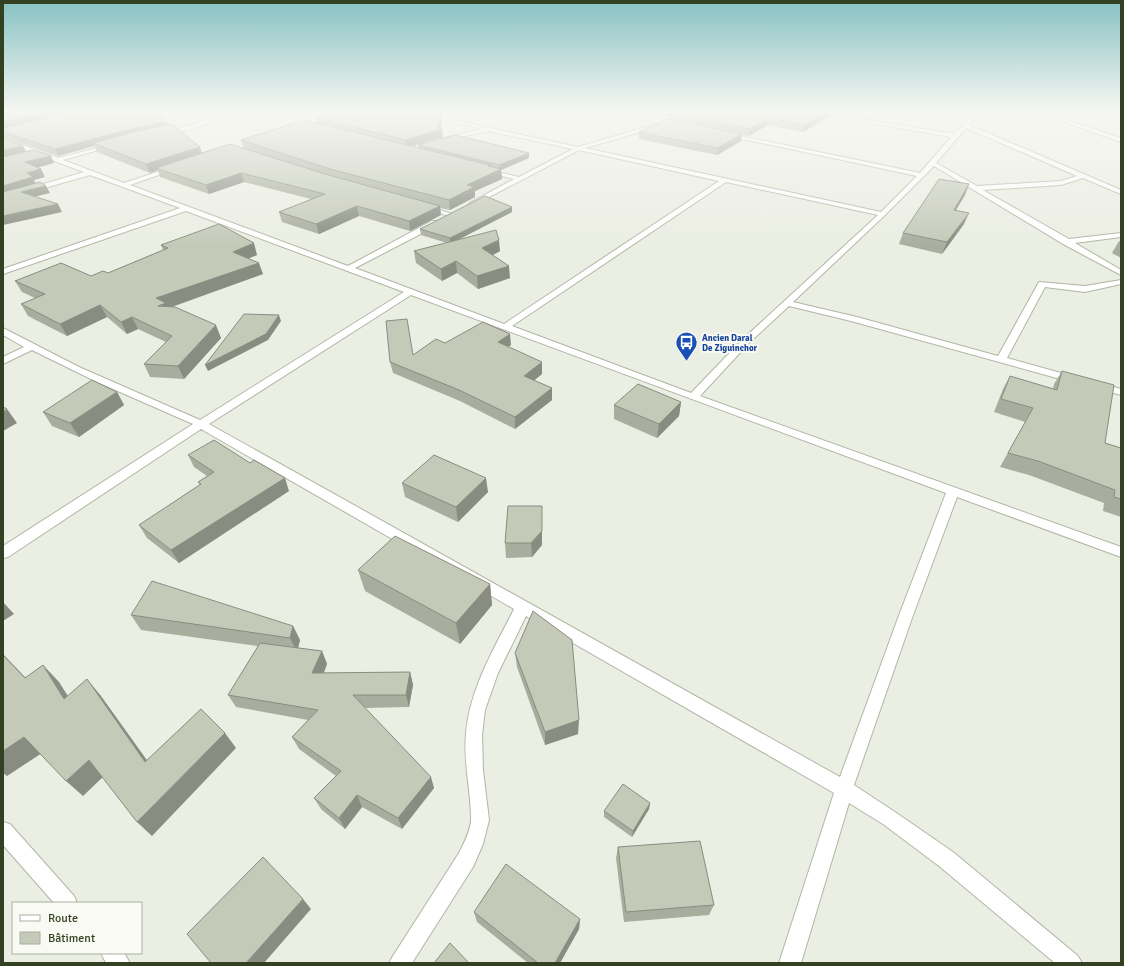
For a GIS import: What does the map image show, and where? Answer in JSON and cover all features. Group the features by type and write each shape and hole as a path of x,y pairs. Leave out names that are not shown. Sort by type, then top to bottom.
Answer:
{"street":[{"path":"49,157 693,397 1121,552"},
{"path":"58,160 69,157"},
{"path":"347,269 561,157"},
{"path":"622,157 883,214"},
{"path":"832,157 921,175"},
{"path":"693,397 746,341 883,214 938,157"},
{"path":"1041,157 1121,192"},
{"path":"933,163 1121,273"},
{"path":"124,185 182,166"},
{"path":"483,169 520,178"},
{"path":"3,198 89,173"},
{"path":"977,188 1070,181 1082,176"},
{"path":"505,327 726,179"},
{"path":"422,206 458,211"},
{"path":"3,272 187,208"},
{"path":"1066,242 1121,235"},
{"path":"1001,360 1042,284 1080,290 1121,282"},
{"path":"3,553 201,424 410,292"},
{"path":"788,303 854,319 1121,392"},
{"path":"3,331 31,347 201,424 844,789 889,818 946,859 1071,963"},
{"path":"3,361 31,347"},
{"path":"790,963 844,789 905,618 953,491"},
{"path":"400,963 466,860 474,844 480,820 474,770 474,735 477,710 490,673 523,606"},
{"path":"4,835 66,902"},
{"path":"111,954 119,963"}],"building":[{"path":"3,157 46,157 25,162 41,169 27,173 33,177 3,186"},
{"path":"129,157 168,157 146,164"},
{"path":"190,157 271,157 325,174 440,206 409,221 357,206 316,224 279,212 325,194 241,173 206,185 156,168"},
{"path":"293,157 457,157 501,169 467,185 474,187 449,200 330,169"},
{"path":"467,157 519,157 499,165"},
{"path":"939,179 969,184 954,210 969,213 947,242 903,233"},
{"path":"40,182 46,186 21,192 58,204 3,216 3,192"},
{"path":"485,196 512,207 450,238 420,229"},
{"path":"219,224 254,243 233,252 259,263 156,298 166,303 158,306 175,307 216,325 178,366 144,364 172,336 132,317 121,322 100,305 60,324 21,304 45,294 15,281 61,263 91,276 103,271 108,273 168,248 161,245"},
{"path":"496,230 499,240 482,248 509,266 477,276 456,261 441,269 414,251"},
{"path":"244,314 279,315 266,334 205,365"},
{"path":"407,319 413,355 436,339 445,343 483,322 510,334 498,342 542,362 524,376 552,388 515,417 459,390 390,362 386,321"},
{"path":"1062,371 1114,385 1105,443 1121,448 1121,499 1114,497 1115,490 1038,461 1008,453 1033,408 1001,399 1010,376 1057,390"},
{"path":"92,380 117,392 70,423 43,412"},
{"path":"638,384 681,402 659,424 614,405"},
{"path":"214,440 250,463 254,460 285,478 171,550 139,525 201,484 198,482 214,472 188,455"},
{"path":"434,455 486,478 456,507 402,483"},
{"path":"508,506 542,506 542,531 531,543 505,543"},
{"path":"395,536 490,584 456,623 358,570"},
{"path":"152,581 293,626 290,638 131,615"},
{"path":"533,611 572,640 579,720 545,732 515,653"},
{"path":"260,643 322,651 312,673 410,672 406,695 353,695 431,777 398,818 357,795 339,818 314,798 341,771 292,737 318,710 228,695"},
{"path":"3,655 25,678 43,665 64,699 87,679 145,762 201,709 225,733 137,822 89,760 66,781 24,737 3,751"},
{"path":"623,784 650,803 633,831 604,811"},
{"path":"700,841 714,905 626,912 618,847"},
{"path":"263,857 303,899 246,963 211,963 187,934"},
{"path":"506,864 580,919 555,963 538,963 474,912"},
{"path":"450,943 469,963 434,963"}],"place":[{"name":"Ancien Daral De Ziguinchor","path":"687,362"}]}
